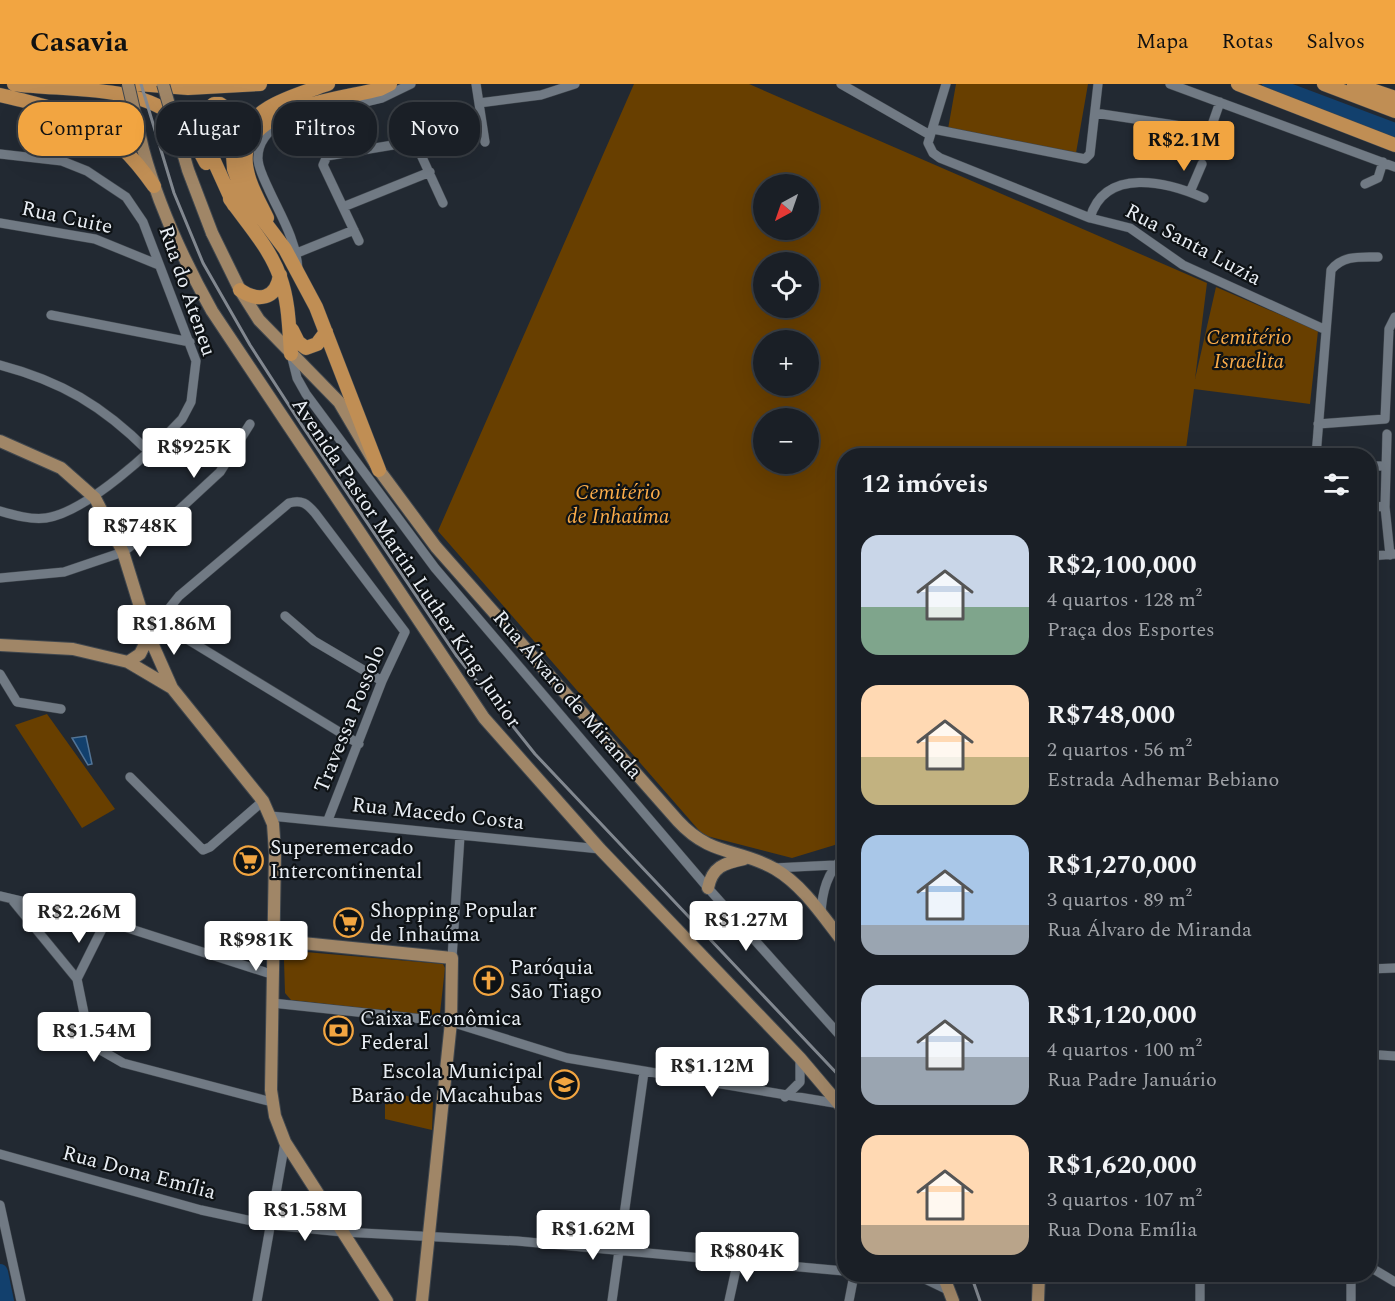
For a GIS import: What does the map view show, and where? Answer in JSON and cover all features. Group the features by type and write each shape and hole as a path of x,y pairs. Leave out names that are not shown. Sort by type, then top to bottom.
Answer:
{"highway":[{"path":"14,84 127,96 156,103 179,121 190,134 215,179 264,246 280,275 288,319 291,354"},
{"path":"86,84 221,88 260,84"},
{"path":"261,112 271,105 328,84"},
{"path":"273,232 257,198 247,166 246,153 257,129 279,115 365,93 390,84"},
{"path":"1238,84 1395,145"},
{"path":"1324,84 1395,111"},
{"path":"1354,84 1394,98"},
{"path":"0,95 54,108 100,128 124,147 154,186"},
{"path":"213,156 234,205"},
{"path":"233,156 242,192 273,232 298,271 326,332 379,470"},
{"path":"240,290 255,298 267,297 276,289 280,275"},
{"path":"288,319 295,338 306,348 317,344 326,332"}],"main road":[{"name":"Avenida Pastor Martin Luther King Junior","path":"128,84 154,186 198,285 228,337 464,692 517,757 600,849 800,1058 837,1101"},
{"name":"Avenida Pastor Martin Luther King Junior","path":"163,84 181,147 212,233 240,290 259,320 324,384 339,402 379,470 436,547 689,833 711,848 774,868 802,891 837,934"},
{"path":"0,441 61,468 95,498 123,552 149,636 172,688 263,801 271,816 275,852 271,974 272,1102 285,1142 387,1301"},
{"path":"128,662 140,654 149,636"},
{"path":"0,645 73,649 128,662 172,688"},
{"path":"708,888 710,878 719,866 745,858"},
{"path":"272,940 452,958 451,1022 422,1301"},
{"path":"1038,1301 1039,1282"}],"street":[{"path":"365,102 382,98 411,84"},
{"path":"476,84 479,102"},
{"path":"480,103 541,95 575,84"},
{"path":"841,84 931,132 1082,160 1090,154 1098,84"},
{"path":"931,132 946,84"},
{"path":"1170,84 1395,167"},
{"path":"1095,113 1201,129 1212,125 1221,102"},
{"path":"480,110 485,142"},
{"path":"273,129 262,142 258,158 264,178 297,254 298,271"},
{"name":"Rua Santa Luzia","path":"931,132 929,148 940,158 1090,218 1130,228 1183,265 1326,330"},
{"path":"359,241 323,165 327,156 411,142 420,148 443,203"},
{"name":"Rua do Ateneu","path":"0,154 62,161 107,182 126,197 143,222 196,362 191,402 176,426 95,498 55,516 44,518 0,511"},
{"path":"1365,184 1378,178 1383,162"},
{"path":"1190,192 1202,164"},
{"path":"343,207 430,172"},
{"path":"1090,218 1097,203 1104,195 1113,188 1125,184 1154,182 1204,198"},
{"name":"Rua Cuite","path":"0,223 95,239 159,265"},
{"path":"297,254 354,230"},
{"path":"1316,448 1331,270 1342,260 1353,257 1378,257"},
{"path":"51,315 190,342"},
{"path":"1318,424 1385,419 1389,329 1395,317"},
{"name":"Rua Álvaro de Miranda","path":"291,354 297,378 306,394 435,568 708,888 837,1032"},
{"path":"0,365 45,379 80,394 105,411 148,450"},
{"path":"0,578 31,578 63,572 123,552 180,509 220,472 250,424"},
{"path":"1377,555 1393,554 1385,507 1389,464 1387,434"},
{"name":"Travessa Possolo","path":"159,621 179,596 280,510 296,501 304,502 315,513 405,632 382,681 328,820"},
{"path":"1377,506 1385,507"},
{"path":"141,611 358,744"},
{"path":"285,616 314,641 382,681"},
{"path":"149,636 168,628"},
{"path":"0,674 17,702 61,710"},
{"path":"130,777 203,850 210,847 263,801"},
{"name":"Rua Macedo Costa","path":"271,816 600,849"},
{"path":"452,958 460,836"},
{"path":"774,868 836,865 823,892 821,914"},
{"path":"0,896 13,901 106,921 271,974"},
{"path":"13,901 77,979 91,1039 97,1048 110,1058 272,1102"},
{"path":"77,979 106,921"},
{"path":"1377,969 1395,968"},
{"path":"272,1003 451,1022 538,1051 837,1106"},
{"path":"1380,1055 1395,1056"},
{"path":"785,1097 800,1082 800,1058"},
{"path":"612,1301 644,1072"},
{"path":"257,1301 285,1142"},
{"name":"Rua Dona Emília","path":"0,1154 201,1210 271,1225 343,1232 619,1250 837,1270"},
{"path":"0,1205 21,1301"},
{"path":"729,1301 738,1260"},
{"path":"1377,1271 1395,1282"},
{"path":"849,1301 853,1282"},
{"path":"930,1282 952,1296"},
{"path":"1200,1282 1200,1301"},
{"path":"1351,1282 1351,1301"}],"green space":[{"name":"Cemitério de Inhaúma","path":"634,84 749,84 1207,283 1195,379 1216,287 1318,331 1310,404 1194,389 1186,448 837,448 837,844 792,858 703,835 438,531"},
{"path":"956,84 1088,84 1076,153 948,129"},
{"path":"47,714 115,809 82,828 15,725"},
{"path":"294,951 443,964 445,968 440,1013 435,1016 291,1000 285,993 284,960 285,954"},
{"path":"385,1091 433,1102 432,1130 385,1119"}],"water":[{"path":"86,736 92,764 88,765 72,738"}],"waterway":[{"path":"1270,84 1395,131"},
{"path":"0,1272 6,1301"}],"railway":[{"path":"141,84 174,193 203,263 250,345 456,655 535,754 837,1074"},
{"path":"973,1282 980,1301"}],"place":[{"name":"Superemercado Intercontinental","path":"249,860"},
{"name":"Shopping Popular de Inhaúma","path":"349,923"},
{"name":"Paróquia São Tiago","path":"489,980"},
{"name":"Caixa Econômica Federal","path":"339,1031"},
{"name":"Escola Municipal Barão de Macahubas","path":"564,1084"}],"park label":[{"name":"Cemitério Israelita","path":"1249,350"}]}
